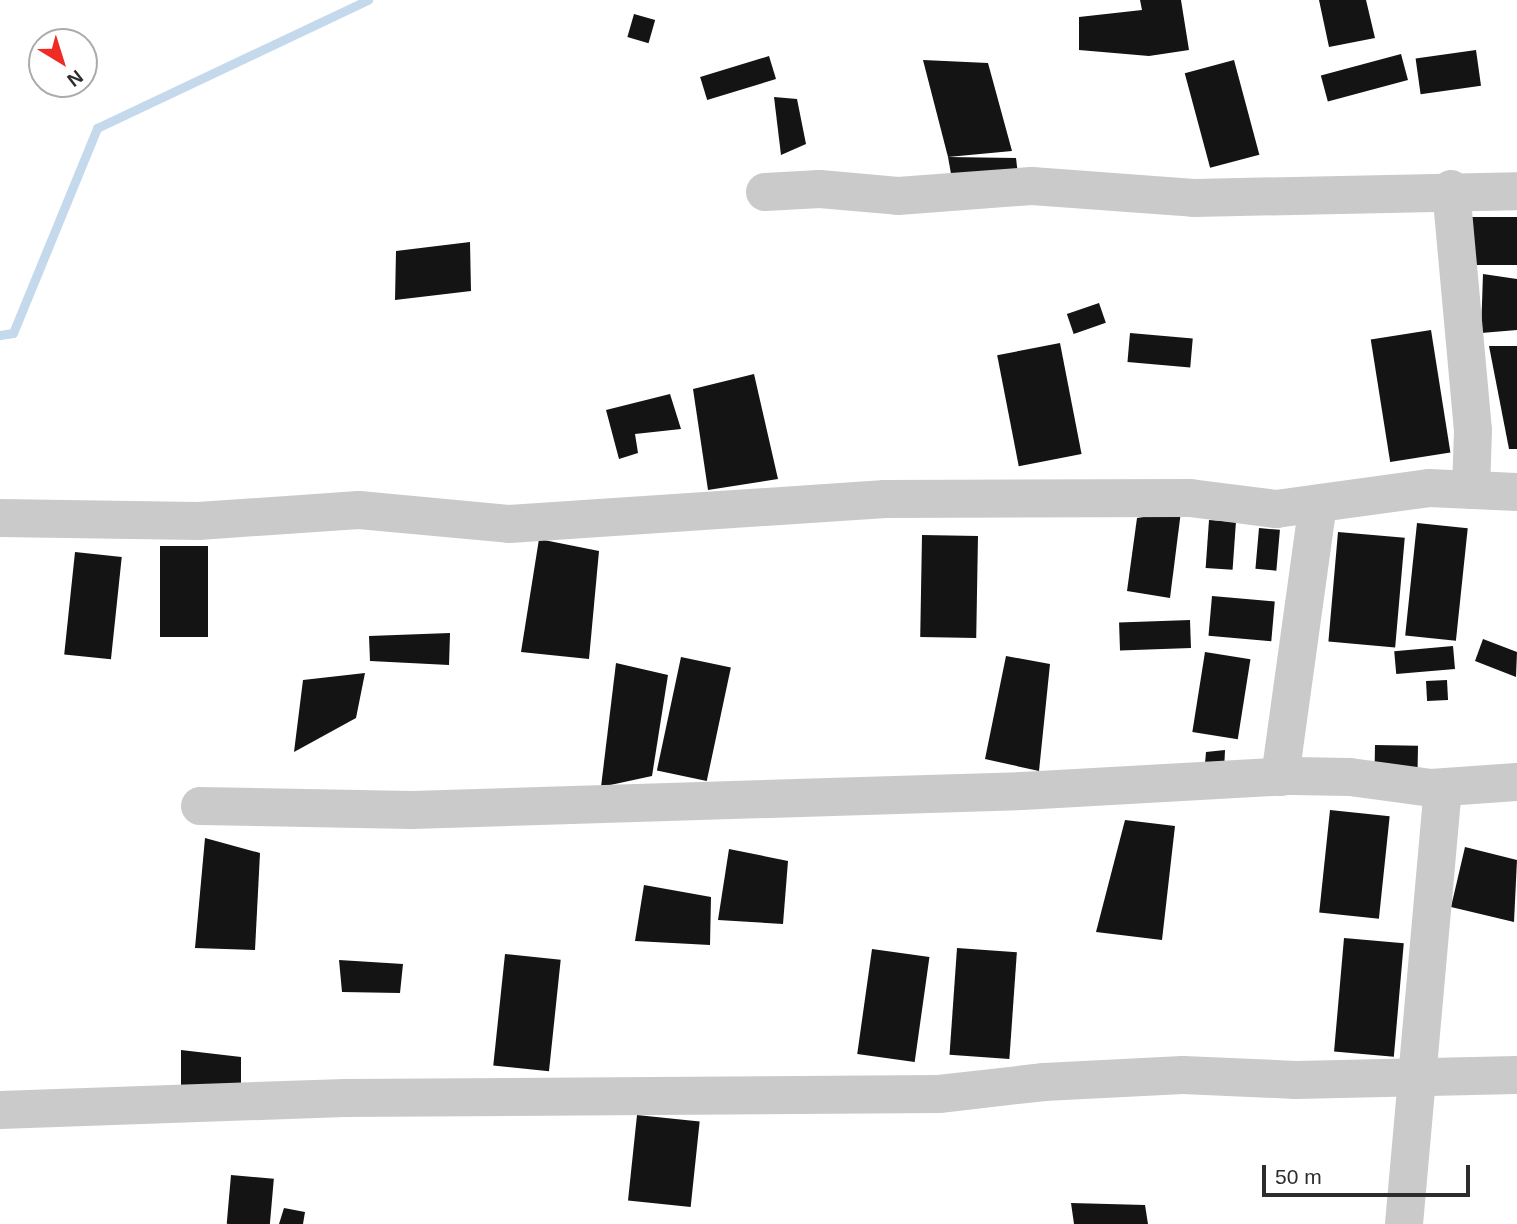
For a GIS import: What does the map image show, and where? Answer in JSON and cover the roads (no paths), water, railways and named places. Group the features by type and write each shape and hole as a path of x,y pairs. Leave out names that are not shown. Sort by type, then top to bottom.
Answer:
{"street":[{"path":"765,192 820,189 898,196 1032,186 1194,198 1451,190 1517,191"},
{"path":"1451,190 1474,430 1471,490"},
{"path":"0,518 198,521 359,510 509,524 885,499 1190,498 1276,509 1429,488 1517,492"},
{"path":"1280,777 1318,504"},
{"path":"200,806 412,810 898,792 1022,791 1280,777 1350,777 1443,789 1517,782"},
{"path":"1404,1224 1443,789"},
{"path":"0,1110 345,1098 939,1094 1044,1082 1183,1075 1296,1080 1419,1074 1517,1075"}],"waterway":[{"path":"0,335 13,333 97,128 368,0"}]}
